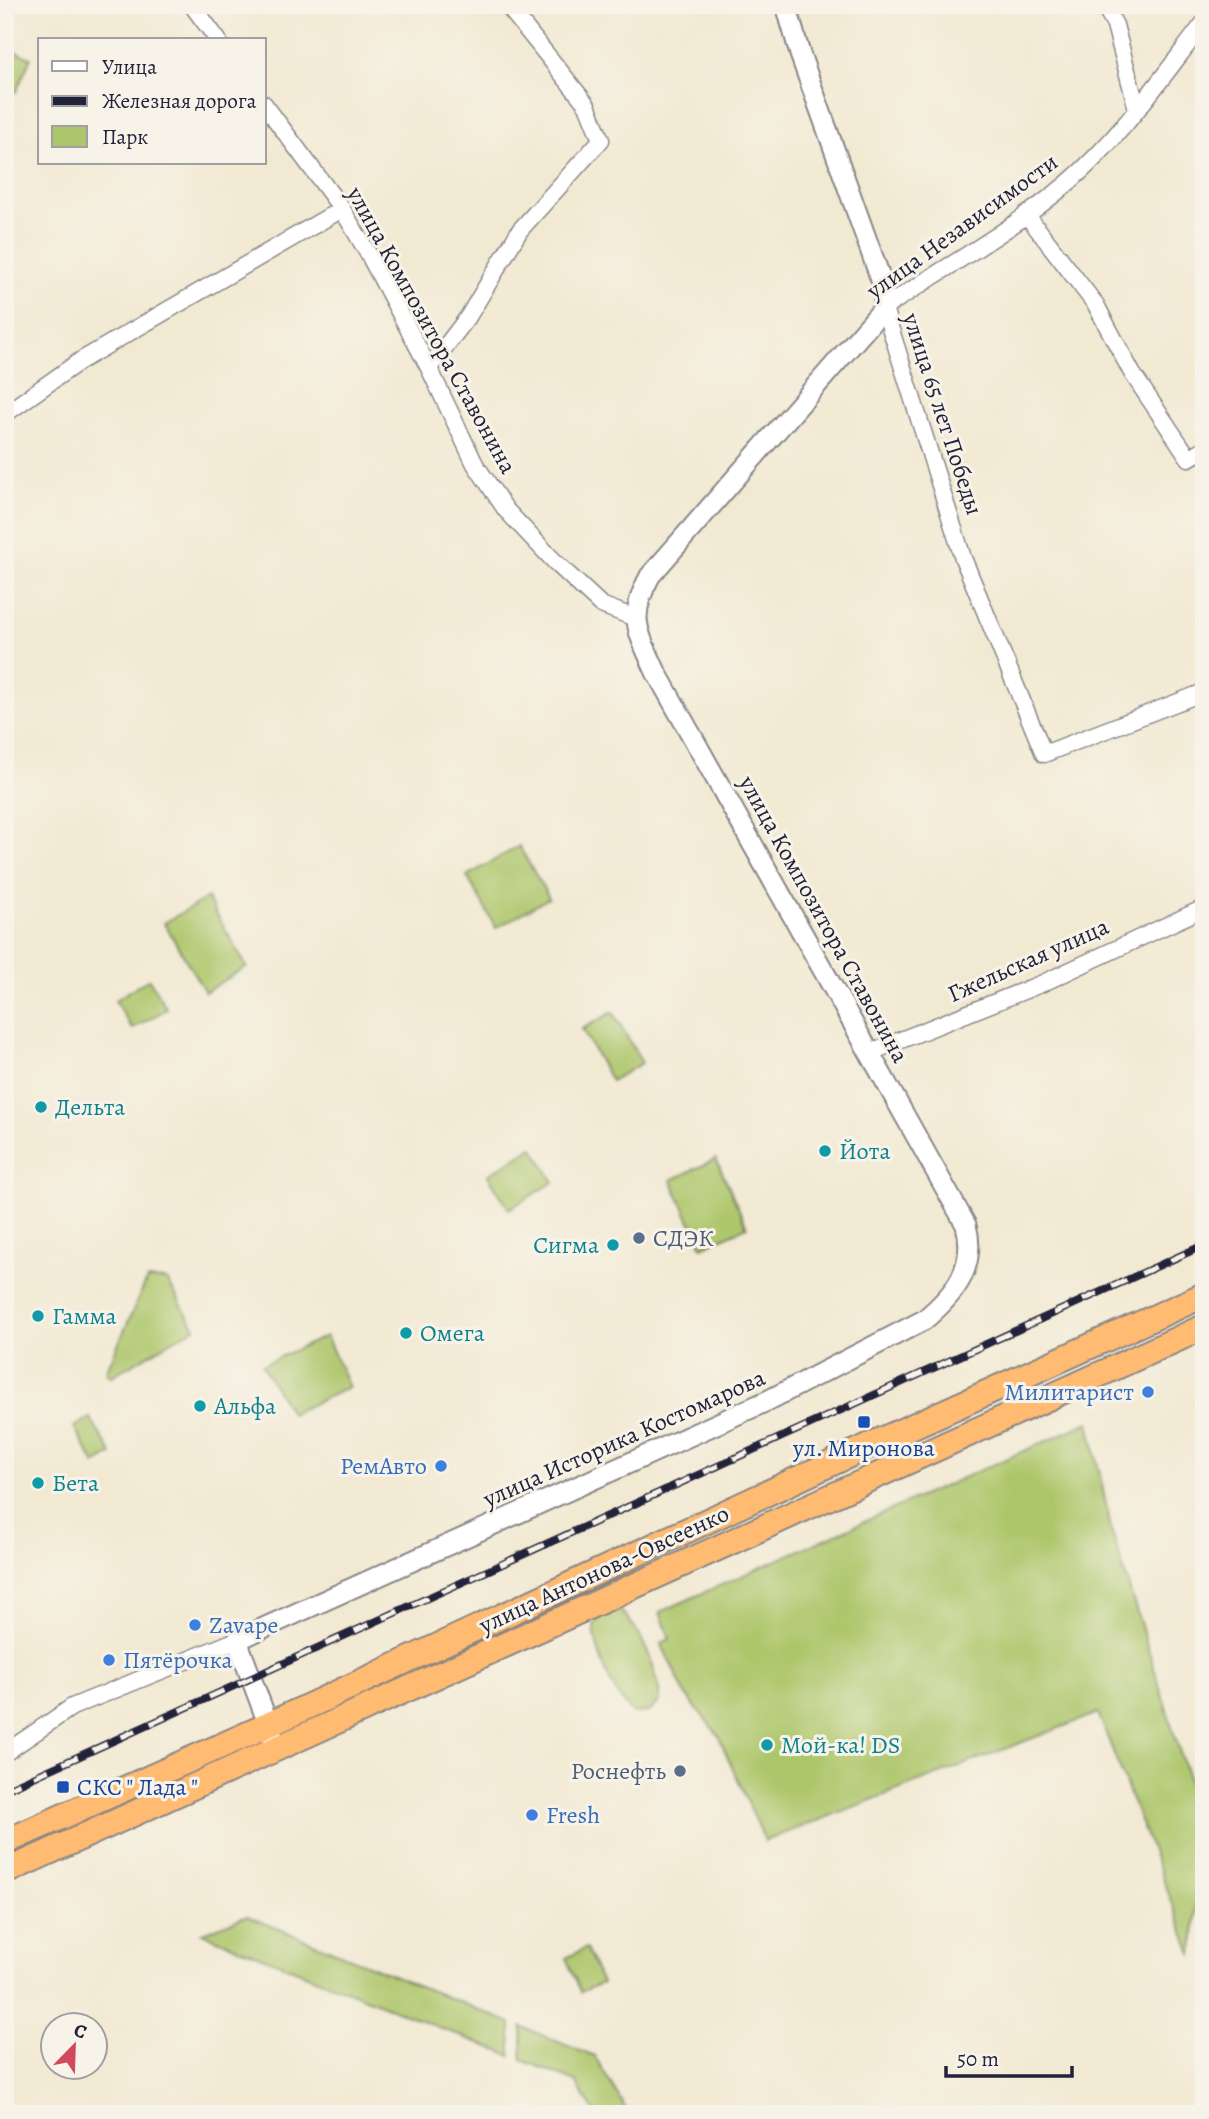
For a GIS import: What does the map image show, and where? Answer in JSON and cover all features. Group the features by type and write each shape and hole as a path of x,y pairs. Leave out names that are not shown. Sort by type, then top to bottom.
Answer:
{"highway":[{"name":"улица Антонова-Овсеенко","path":"5,1872 273,1735 863,1448 1204,1295"},
{"name":"улица Антонова-Овсеенко","path":"5,1842 273,1735 755,1534 1204,1327"}],"street":[{"path":"192,5 217,38"},
{"path":"429,368 468,317 520,230 601,141 587,105 507,5"},
{"name":"улица 65 лет Победы","path":"786,5 800,54 884,288 884,308 963,558 1044,754 1204,692"},
{"path":"1104,5 1115,25 1137,109"},
{"name":"улица Независимости","path":"635,618 641,593 650,576 884,308 1026,214 1070,181 1137,109 1204,23"},
{"name":"улица Композитора Ставонина","path":"266,107 342,209 429,368 475,464 506,510 556,564 601,605 635,618 640,637 656,671 966,1225"},
{"path":"5,414 80,361 342,209"},
{"path":"1026,214 1096,305 1132,373 1189,458 1204,449"},
{"name":"Гжельская улица","path":"870,1052 1043,983 1204,908"},
{"name":"улица Историка Костомарова","path":"5,1753 72,1707 237,1640 767,1401 924,1320 944,1303 967,1268 970,1238 966,1225"},
{"path":"237,1640 273,1735"}],"green space":[{"path":"5,47 31,58 16,92 5,87"},
{"path":"519,846 549,898 496,928 467,876"},
{"path":"207,898 247,967 205,992 164,923"},
{"path":"149,979 167,1009 132,1029 115,1000"},
{"path":"613,1012 642,1063 611,1081 582,1029"},
{"path":"533,1147 554,1182 509,1209 488,1175"},
{"path":"716,1159 747,1227 702,1247 671,1180"},
{"path":"147,1279 167,1280 195,1328 110,1377 106,1372"},
{"path":"326,1336 349,1387 291,1414 262,1365"},
{"path":"90,1418 112,1454 95,1464 74,1427"},
{"path":"1089,1422 1111,1529 1201,1820 1193,1956 1098,1713 765,1841 718,1735 685,1694 661,1643 670,1639 660,1612"},
{"path":"621,1611 636,1629 656,1678 660,1701 649,1712 633,1713 625,1705 606,1672 598,1647 594,1624 605,1612"},
{"path":"247,1916 511,2023 511,2056 202,1933"},
{"path":"586,1948 602,1983 581,1992 566,1958"},
{"path":"522,2027 595,2057 629,2114 595,2114 576,2082 522,2060"}],"railway":[{"path":"5,1790 1204,1245"}],"place":[{"name":"Дельта","path":"41,1107"},
{"name":"Йота","path":"825,1151"},
{"name":"СДЭК","path":"639,1238"},
{"name":"Сигма","path":"613,1245"},
{"name":"Гамма","path":"38,1316"},
{"name":"Омега","path":"406,1333"},
{"name":"Милитарист","path":"1148,1392"},
{"name":"Альфа","path":"200,1406"},
{"name":"ул. Миронова","path":"864,1422"},
{"name":"РемАвто","path":"441,1466"},
{"name":"Бета","path":"38,1483"},
{"name":"Zavape","path":"195,1625"},
{"name":"Пятёрочка","path":"109,1660"},
{"name":"Мой-ка! DS","path":"767,1745"},
{"name":"Роснефть","path":"680,1771"},
{"name":"СКС \" Лада \"","path":"63,1787"},
{"name":"Fresh","path":"532,1815"}]}
